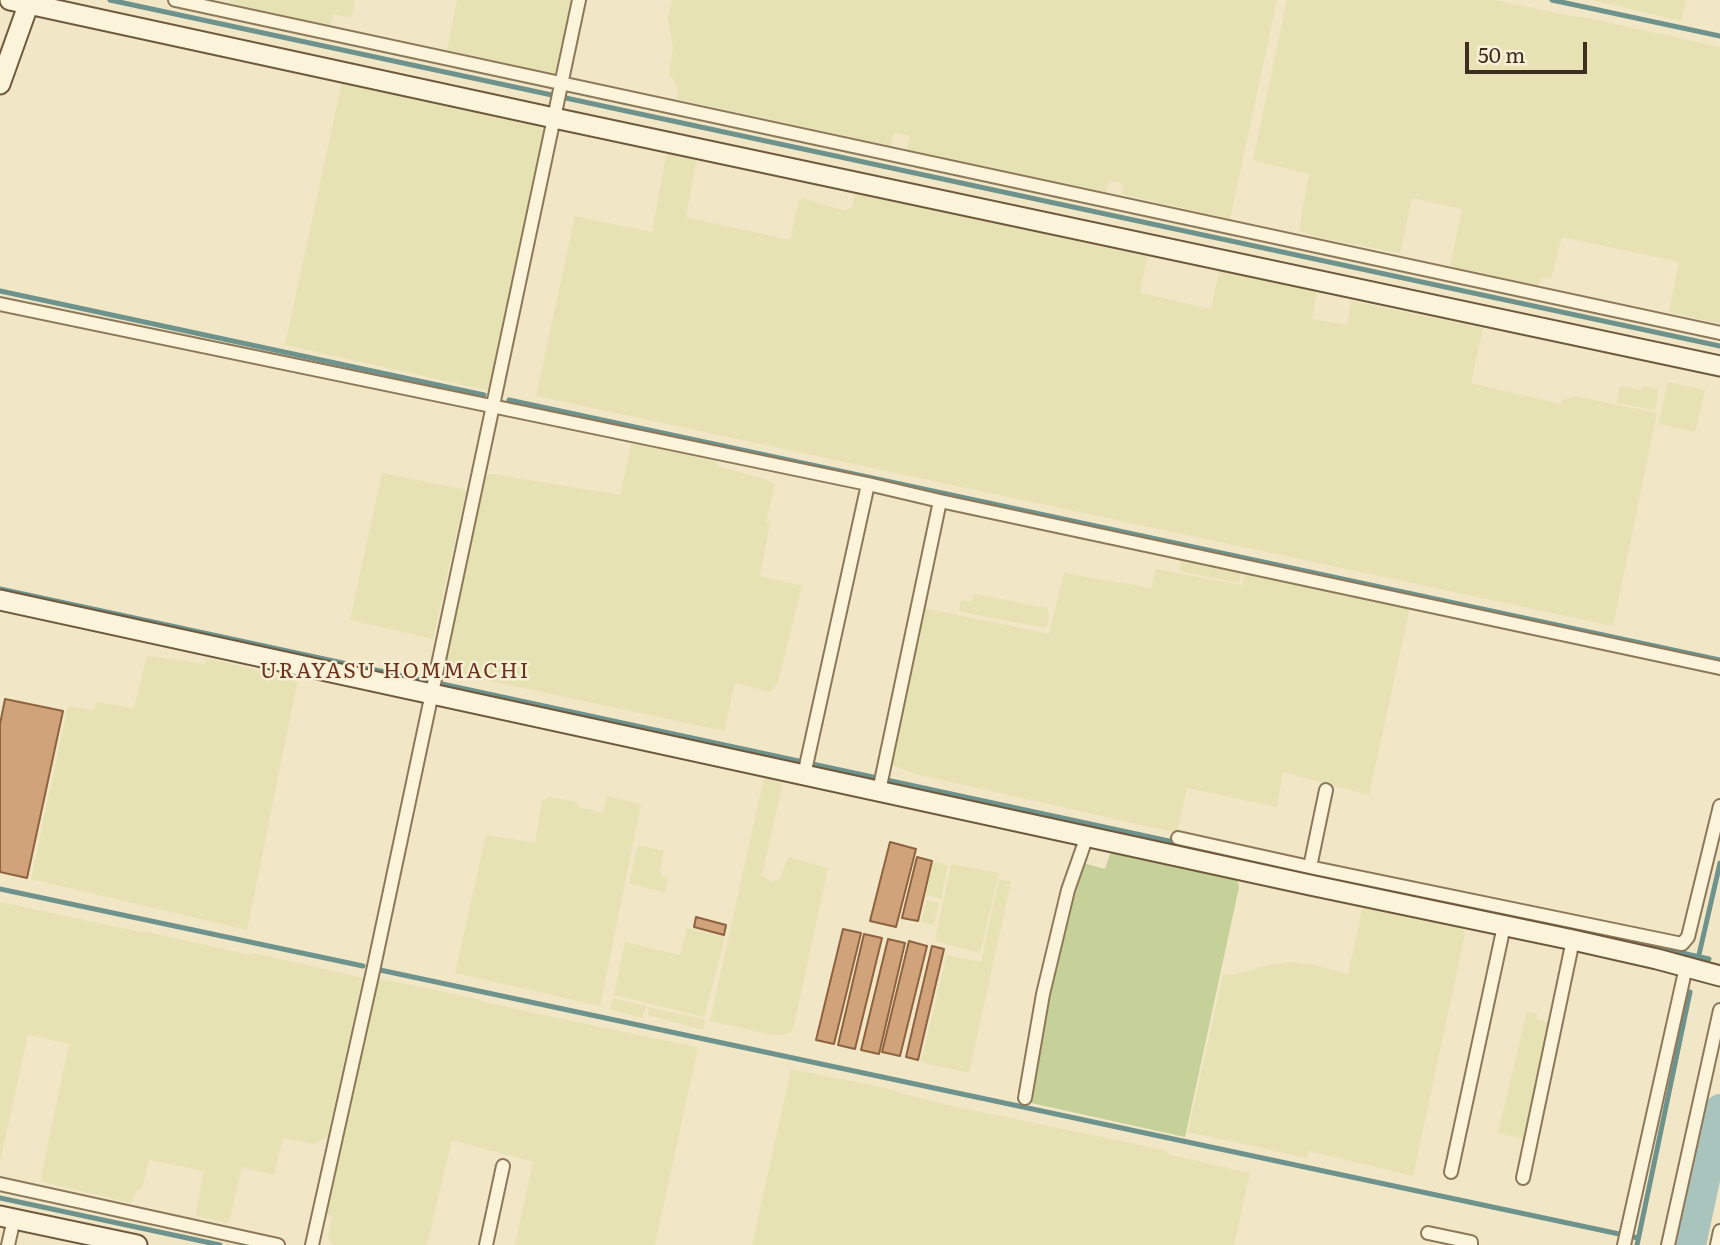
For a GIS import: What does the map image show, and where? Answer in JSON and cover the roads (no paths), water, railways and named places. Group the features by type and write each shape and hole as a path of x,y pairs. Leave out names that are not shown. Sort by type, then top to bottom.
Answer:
{"street":[{"path":"175,0 1720,333"},
{"path":"312,1245 373,971 579,0"},
{"path":"0,84 23,1 555,110 1720,366"},
{"path":"0,304 868,485 1720,668"},
{"path":"806,767 868,485"},
{"path":"881,783 940,501"},
{"path":"0,600 431,694 881,783 1087,836 1221,855 1312,874 1682,956 1720,976"},
{"path":"1312,874 1326,790"},
{"path":"1625,1239 1682,956 1720,806"},
{"path":"1025,1098 1043,994 1068,890 1087,836"},
{"path":"1178,838 1221,855"},
{"path":"1511,919 1573,940 1657,959 1682,956"},
{"path":"1451,1172 1511,919"},
{"path":"1523,1178 1573,940"},
{"path":"1668,1245 1720,1010"},
{"path":"486,1245 503,1166"},
{"path":"0,1184 278,1245"},
{"path":"9,1245 7,1218 137,1245"},
{"path":"1717,1245 1720,1231"},
{"path":"1428,1234 1471,1242 1471,1245"}],"waterway":[{"path":"110,0 1720,346"},
{"path":"1552,0 1720,36"},
{"path":"0,291 484,395"},
{"path":"509,400 1720,660"},
{"path":"0,589 426,681"},
{"path":"442,684 1178,843"},
{"path":"1698,959 1720,863"},
{"path":"0,889 363,966"},
{"path":"1465,905 1709,959"},
{"path":"380,970 1638,1238"},
{"path":"1637,1245 1690,992"},
{"path":"1691,1245 1720,1109"},
{"path":"0,1198 220,1245"}],"district":[{"name":"URAYASU HOMMACHI","path":"395,672"}]}
